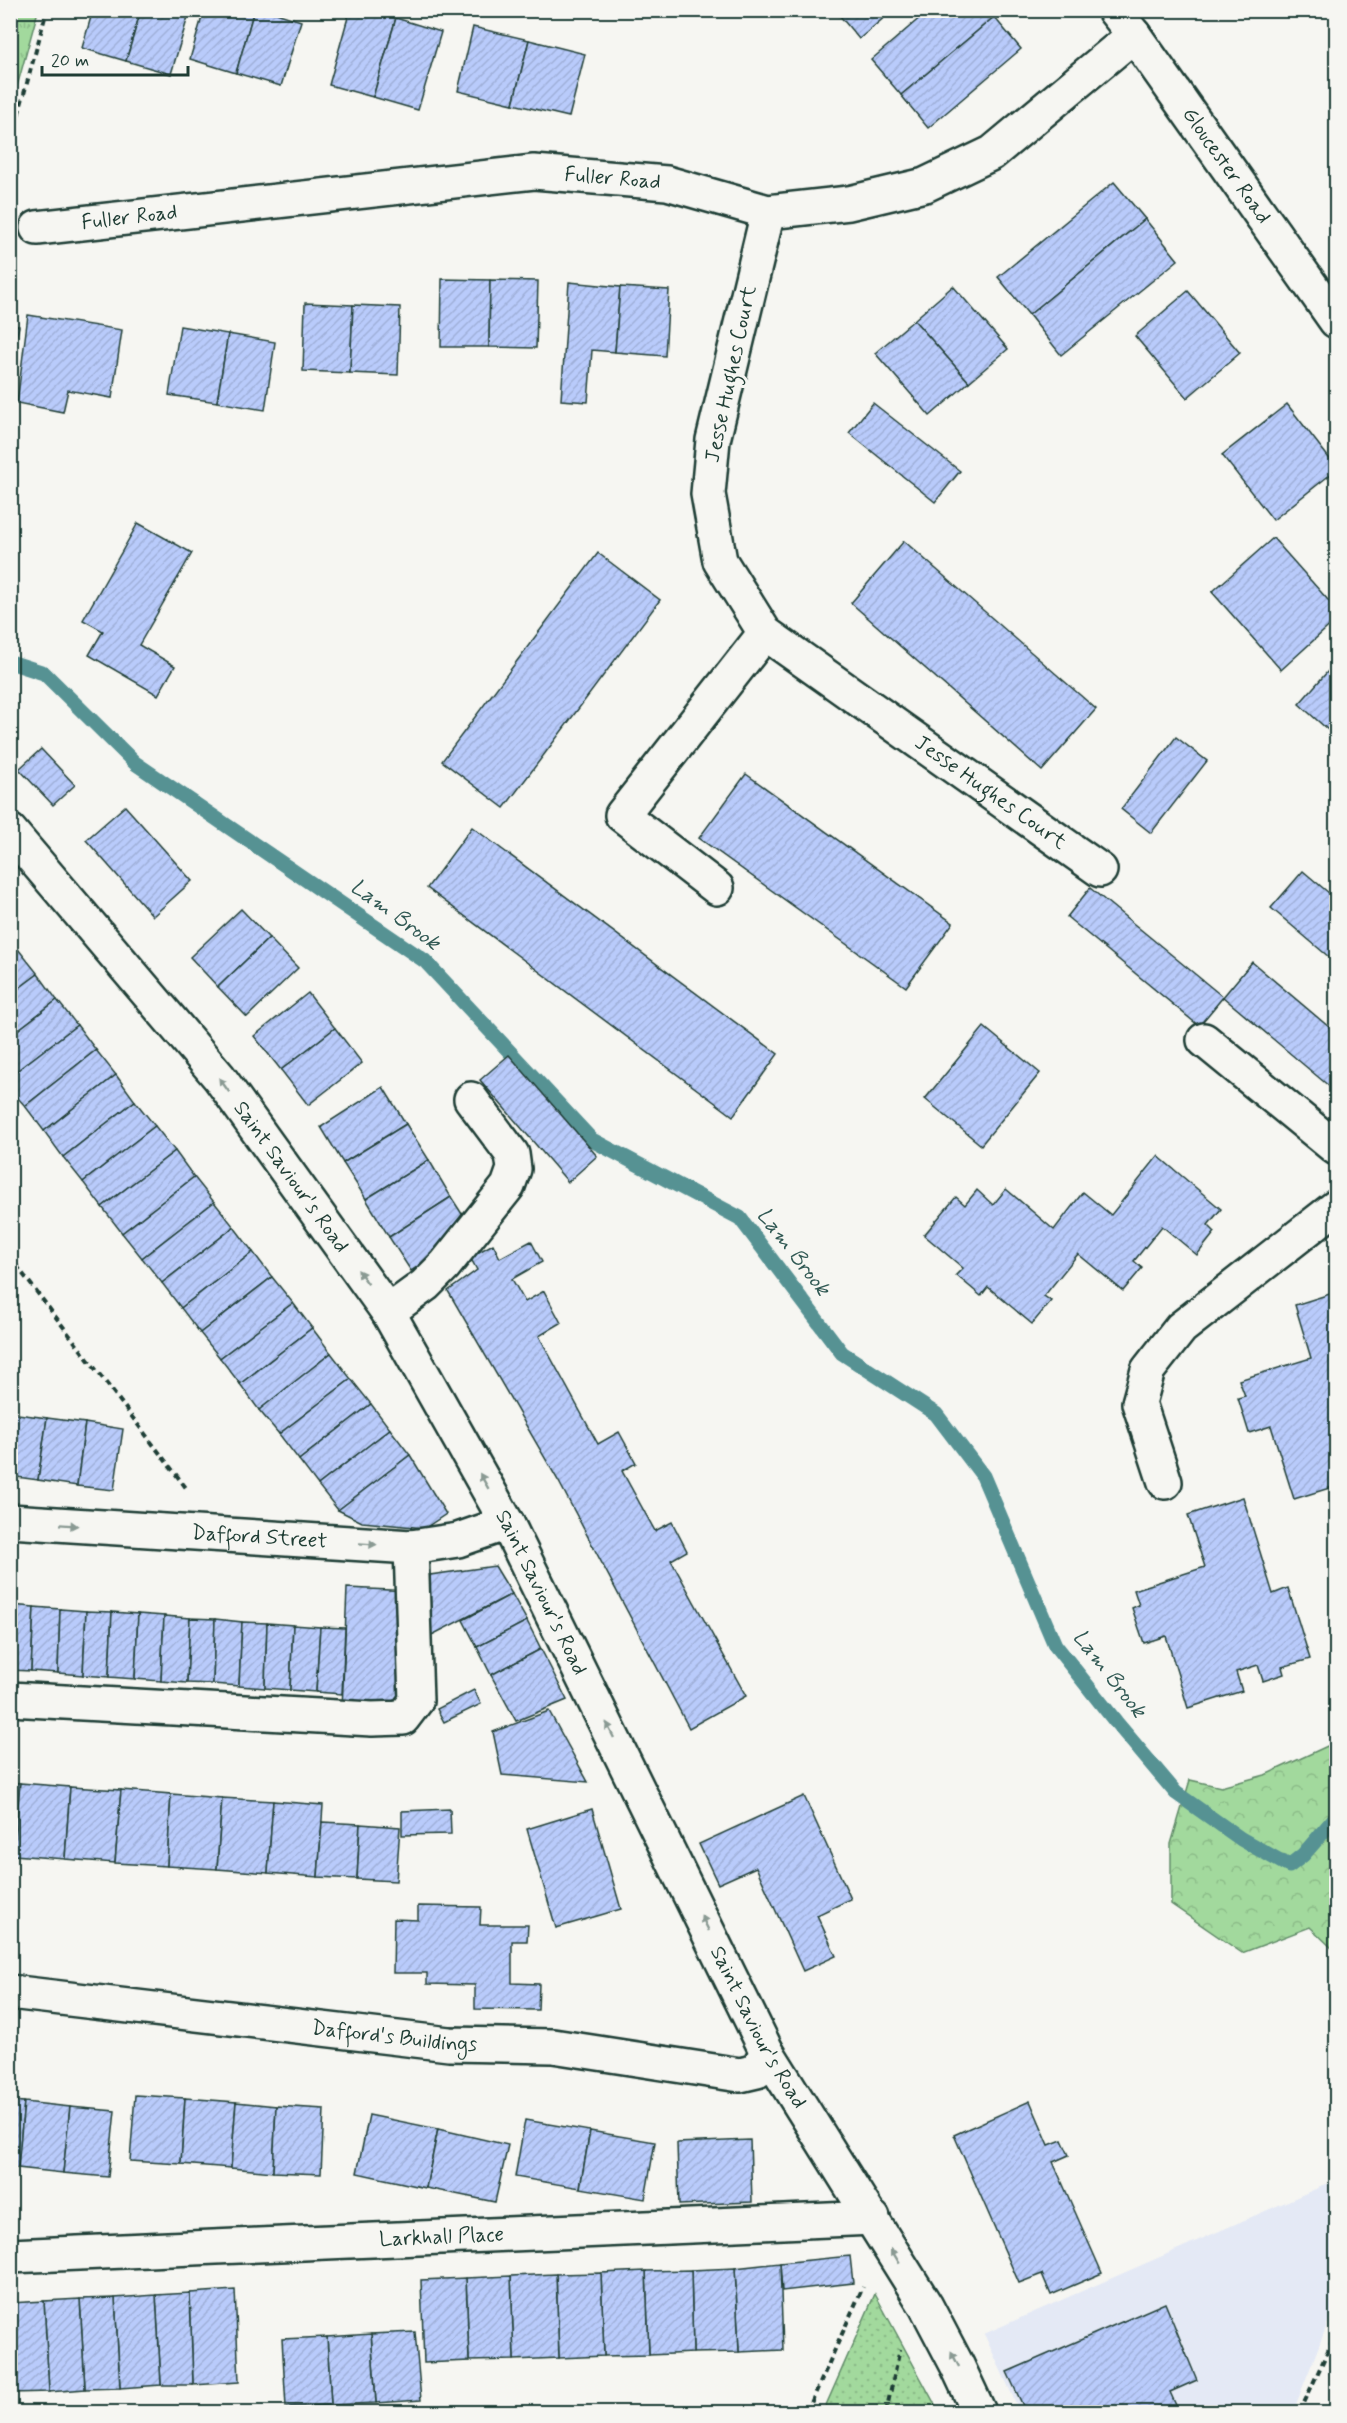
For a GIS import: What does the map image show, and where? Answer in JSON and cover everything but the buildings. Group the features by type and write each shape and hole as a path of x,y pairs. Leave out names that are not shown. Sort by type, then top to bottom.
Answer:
{"street":[{"name":"Fuller Road","path":"37,228 534,172 668,183 768,213 849,203 925,185 992,153 1124,23"},
{"name":"Gloucester Road","path":"1124,23 1336,321"},
{"name":"Jesse Hughes Court","path":"768,213 713,441 708,494 720,561 765,633 1100,870"},
{"path":"717,888 622,815 765,633"},
{"name":"Saint Saviour's Road","path":"10,831 219,1077 388,1312 507,1523 767,2052 926,2306 979,2412"},
{"path":"1204,1040 1336,1148"},
{"path":"388,1312 425,1285 445,1265 508,1186 514,1169 512,1154 471,1099"},
{"path":"1165,1482 1139,1404 1148,1370 1181,1328 1336,1207"},
{"name":"Dafford Street","path":"10,1521 411,1547 458,1540 507,1523"},
{"path":"10,1699 372,1719 403,1718 416,1701 411,1547"},
{"name":"Dafford's Buildings","path":"10,1992 450,2043 553,2046 740,2075 757,2071 767,2052"},
{"name":"Larkhall Place","path":"10,2256 873,2218"}],"path":[{"path":"10,145 47,10"},
{"path":"10,1257 221,1535"},
{"path":"807,2412 865,2282"},
{"path":"1300,2412 1336,2333"}],"shaded area":[{"path":"1336,2180 1336,2302 1293,2412 1020,2412 984,2334"}],"green space":[{"path":"10,11 38,11 11,108"},
{"path":"1336,1742 1336,1952 1310,1927 1242,1953 1171,1904 1171,1844 1190,1780 1221,1787 1265,1775"},
{"path":"875,2294 939,2412 823,2412"}],"waterway":[{"name":"Lam Brook","path":"10,662 44,673 135,763 425,961 592,1140 740,1218 842,1353 936,1414 983,1476 1055,1645 1176,1793 1241,1839 1289,1866 1303,1855 1336,1817"}]}
